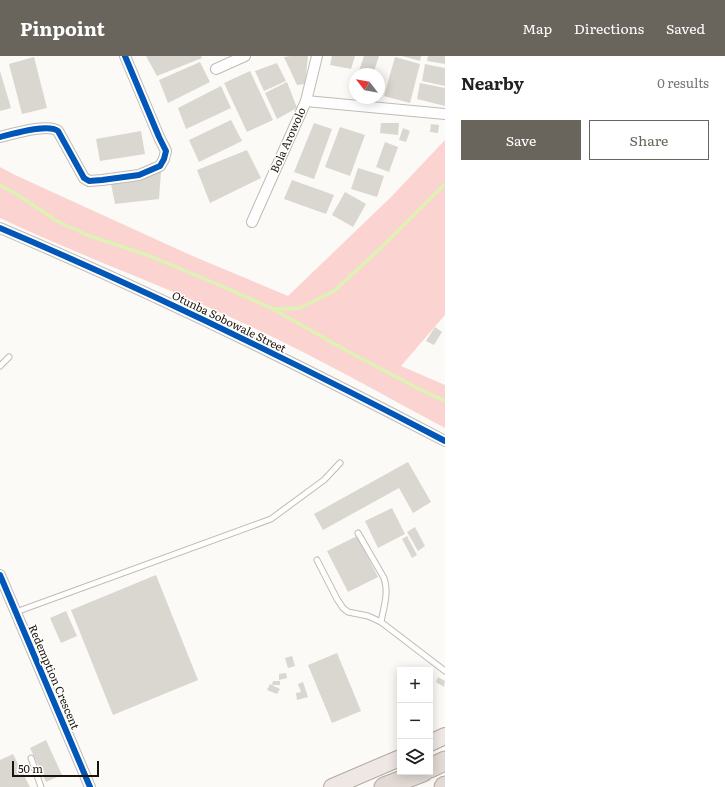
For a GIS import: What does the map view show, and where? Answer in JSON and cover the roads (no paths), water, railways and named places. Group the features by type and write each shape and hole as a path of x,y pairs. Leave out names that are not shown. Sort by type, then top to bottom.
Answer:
{"highway":[{"path":"433,767 445,761"},
{"path":"384,787 415,775"}],"main road":[{"path":"433,742 445,736"},
{"path":"332,787 397,759"}],"street":[{"path":"0,137 44,128 54,128 58,131 84,178 89,181 140,175 160,166 166,151 125,56"},
{"path":"216,70 245,56"},
{"name":"Bola Arowolo","path":"252,222 306,101 317,56"},
{"path":"306,101 445,114"},
{"name":"Otunba Sobowale Street","path":"0,228 125,283 338,386 445,441"},
{"name":"Redemption Crescent","path":"0,575 90,787"}],"lane":[{"path":"0,366 9,357"},
{"path":"16,612 272,519 324,480 340,463"},
{"path":"358,533 384,578 387,595 381,622"},
{"path":"317,560 343,608 348,612 368,616 381,622 445,671"},
{"path":"31,758 41,787"}],"waterway":[{"path":"273,309 300,308 334,291 385,244 445,184"},
{"path":"0,185 57,221 87,235 147,255 273,309 349,352 445,401"}]}
